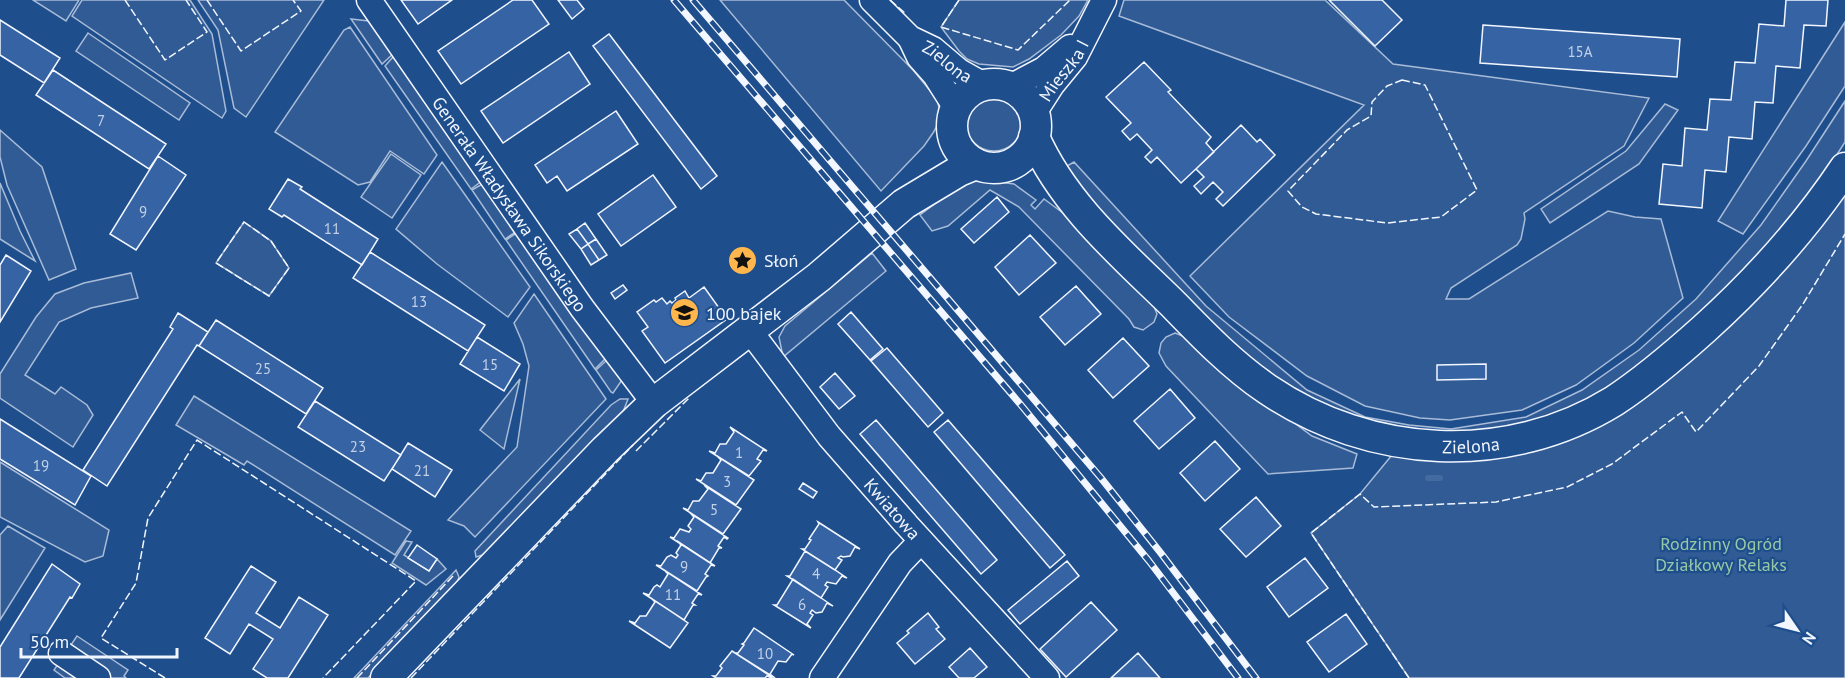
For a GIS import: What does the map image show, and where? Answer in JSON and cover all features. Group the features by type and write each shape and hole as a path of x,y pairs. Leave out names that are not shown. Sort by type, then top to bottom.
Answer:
{"main road":[{"path":"904,204 945,151 955,122 965,96 977,87 997,86 1025,98 1034,125 1026,153 1006,165 994,167 976,164 964,155 955,122"},
{"name":"Zielona","path":"1034,125 1042,155 1076,206 1241,370 1279,397 1311,415 1366,435 1400,443 1454,447 1509,441 1562,426 1604,406 1639,384 1675,355 1752,283 1802,228 1845,168"},
{"path":"386,678 605,450 654,403 819,277 904,204 976,164"},
{"name":"Zielona","path":"1006,165 1024,173 1076,206"}],"street":[{"name":"Generała Władysława Sikorskiego","path":"369,0 579,303 654,403"},
{"name":"Zielona","path":"872,0 910,38 933,50 959,71 997,86"},
{"name":"Mieszka I","path":"1034,125 1047,92 1075,57 1104,0"},
{"name":"Mieszka I","path":"997,86 1044,69 1090,25"},
{"name":"Zielona","path":"910,38 919,57 934,75 955,122"},
{"name":"Kwiatowa","path":"750,331 829,436 921,541 1047,678"},
{"path":"822,678 900,564 921,541"},
{"path":"61,653 98,678"}],"shaded area":[{"path":"33,0 79,0 66,21"},
{"path":"82,0 190,0 212,34 226,111 222,118 72,16"},
{"path":"198,0 324,0 246,117 234,108 218,30"},
{"path":"720,0 844,0 913,70 937,99 940,121 933,133 924,146 881,191"},
{"path":"959,0 1088,0 1079,16 1061,35 1029,59 1013,67 979,64 967,59 959,51 941,27"},
{"path":"1124,0 1325,0 1393,64 1649,98 1624,146 1524,213 1521,239 1517,245 1451,288 1446,299 1469,299 1608,211 1635,217 1661,219 1683,298 1634,343 1576,385 1522,410 1450,420 1420,418 1365,406 1307,376 1229,317 1190,276 1364,105 1119,16"},
{"path":"351,19 369,21 394,53 382,64"},
{"path":"1845,22 1845,86 1806,146 1743,234 1718,221"},
{"path":"350,27 437,155 424,174 390,151 370,182 358,185 275,132 344,30"},
{"path":"88,33 190,103 179,120 76,51"},
{"path":"401,48 490,175 471,189 385,66"},
{"path":"988,95 1000,95 1014,103 1022,117 1020,134 1014,143 1000,151 988,151 971,139 966,129 966,117 978,100"},
{"path":"1845,101 1845,142 1815,189 1786,228 1678,337 1596,402 1524,430 1414,432 1365,422 1312,401 1242,353 1149,264 1060,170 1074,162 1206,306 1307,390 1365,417 1409,425 1451,429 1526,417 1582,390 1639,350 1696,299 1761,225"},
{"path":"1665,104 1678,110 1639,164 1550,223 1541,209 1626,151"},
{"path":"0,130 42,167 76,269 49,280 7,185 0,157"},
{"path":"391,154 421,175 392,218 361,197"},
{"path":"442,162 530,287 508,317 437,264 396,229"},
{"path":"977,179 1014,184 1036,200 1031,205 1035,209 1044,199 1063,213 1116,260 1150,297 1157,314 1154,322 1143,330 1134,327 1129,319 1019,207 990,190 948,226 932,231 920,215 957,187"},
{"path":"0,183 20,231 35,261 0,239"},
{"path":"484,183 517,231 505,239 472,190"},
{"name":"Rodzinny Ogród Działkowy Relaks","path":"1845,189 1845,678 1409,678 1311,533 1360,494 1392,455 1566,439"},
{"path":"244,222 271,241 289,268 269,296 216,263"},
{"path":"526,227 614,350 595,369 506,240"},
{"path":"872,253 886,271 783,357 779,337 785,326"},
{"path":"131,273 138,298 91,308 59,322 25,375 55,394 61,387 87,405 93,415 73,447 0,398 0,374 36,317 55,294 84,283"},
{"path":"534,294 606,399 475,537 464,526 448,520 517,447 529,366 514,323"},
{"path":"1175,333 1193,340 1273,407 1312,436 1357,454 1353,468 1268,474 1166,366 1159,353 1161,343 1166,337"},
{"path":"607,360 622,380 613,393 596,370"},
{"path":"520,379 504,449 480,430"},
{"path":"194,396 411,531 395,555 247,461 244,465 176,425"},
{"path":"620,399 628,399 623,412 489,553 476,557 475,551 611,405"},
{"path":"0,462 109,530 103,556 85,562 0,517"},
{"path":"8,526 45,548 0,620 0,535"},
{"path":"406,541 412,542 404,555 429,571 437,559 446,569 426,585 392,563"},
{"path":"456,570 459,577 456,586 368,678 354,678"},
{"path":"77,636 128,670 124,676 126,678 65,678 54,670"}],"building":[{"path":"401,0 452,0 418,24"},
{"path":"513,0 532,0 549,24 461,84 438,51"},
{"path":"558,0 577,0 584,9 572,19"},
{"path":"1329,0 1382,0 1402,20 1375,46"},
{"path":"1786,0 1828,0 1826,26 1804,25 1800,68 1776,66 1773,103 1755,102 1752,139 1729,137 1726,172 1705,170 1702,208 1659,204 1663,164 1682,166 1685,128 1707,130 1710,99 1731,100 1735,62 1755,63 1759,24 1784,26"},
{"path":"0,20 60,58 44,83 0,55"},
{"path":"1483,25 1680,39 1677,77 1480,63"},
{"path":"609,34 717,176 701,189 593,46"},
{"path":"569,52 590,84 503,143 481,111"},
{"path":"1144,62 1171,90 1168,92 1211,137 1206,143 1214,152 1181,183 1157,157 1151,163 1145,157 1152,150 1137,134 1130,140 1122,131 1131,123 1106,97"},
{"path":"53,70 166,144 149,169 36,95"},
{"path":"616,111 638,144 567,191 557,176 547,183 535,165"},
{"path":"1241,125 1257,142 1260,139 1275,155 1223,206 1216,199 1223,192 1213,182 1201,194 1194,186 1204,177 1196,169"},
{"path":"158,156 186,175 136,250 110,234"},
{"path":"653,175 676,207 621,246 598,214"},
{"path":"288,179 378,239 362,265 284,215 282,217 269,209"},
{"path":"997,197 1009,212 974,243 961,229"},
{"path":"585,223 596,239 588,244 577,229"},
{"path":"577,229 588,244 581,249 569,234"},
{"path":"1030,235 1056,263 1019,295 995,267"},
{"path":"596,239 607,255 599,260 588,244"},
{"path":"588,244 599,260 591,265 581,249"},
{"path":"370,252 485,325 468,351 353,278"},
{"path":"6,255 31,271 0,322 0,265"},
{"path":"623,285 627,290 615,299 611,293"},
{"path":"1076,286 1101,314 1065,345 1040,317"},
{"path":"704,287 727,319 665,363 642,331 648,327 637,312 654,300 656,302 662,298 667,304 670,301 672,303 685,291 689,298"},
{"path":"851,312 883,349 870,360 838,324"},
{"path":"178,313 208,332 199,346 197,345 107,486 83,470 173,329 170,327"},
{"path":"216,320 323,388 306,414 199,346"},
{"path":"477,337 520,364 504,391 460,364"},
{"path":"1123,338 1149,366 1113,398 1088,370"},
{"path":"887,348 943,413 928,427 871,361"},
{"path":"1486,364 1486,379 1437,380 1437,365"},
{"path":"835,373 855,396 839,409 820,387"},
{"path":"1170,389 1195,418 1159,449 1134,421"},
{"path":"315,401 401,455 384,481 298,427"},
{"path":"0,419 91,476 75,505 0,459"},
{"path":"876,420 997,560 981,574 860,434"},
{"path":"948,420 1065,555 1050,568 934,432"},
{"path":"730,427 767,451 763,450 757,459 761,461 749,476 709,451 715,453 720,444 726,444 734,432"},
{"path":"1215,441 1240,469 1205,501 1180,473"},
{"path":"408,443 452,470 435,497 392,469"},
{"path":"717,456 754,480 736,505 696,479 701,481 706,473 713,473 721,460"},
{"path":"803,483 817,492 813,498 799,489"},
{"path":"704,485 741,509 723,534 683,508 688,510 693,501 699,501 708,489"},
{"path":"1256,497 1281,526 1246,557 1220,529"},
{"path":"690,513 728,538 724,537 718,546 722,548 719,548 710,563 670,537 674,538 680,529 689,532 691,529 688,526 694,517"},
{"path":"818,522 860,549 855,547 850,556 838,558 842,560 835,570 802,549 805,549 811,540 809,539 819,524"},
{"path":"677,541 715,566 711,565 705,574 708,576 697,591 656,565 661,566 671,555 676,558 681,545"},
{"path":"417,545 437,559 429,571 408,558"},
{"path":"805,551 847,578 842,576 836,584 827,582 825,585 828,587 821,598 787,576 790,576"},
{"path":"1305,558 1328,588 1289,617 1267,587"},
{"path":"1067,561 1079,576 1020,624 1008,610"},
{"path":"52,564 80,584 19,678 0,678 0,647"},
{"path":"251,566 276,582 256,613 280,628 299,597 328,615 288,678 267,678 253,669 273,639 249,624 230,654 205,638"},
{"path":"664,570 702,595 698,594 692,603 695,605 684,620 643,593 649,595 654,587 657,585 660,587 668,574"},
{"path":"793,579 833,606 827,603 822,612 816,613 812,610 810,613 813,615 807,624 811,628 774,605 777,605"},
{"path":"651,598 688,623 670,648 629,621 635,623 640,616 646,616 655,602"},
{"path":"1091,602 1117,630 1066,677 1040,649"},
{"path":"928,613 939,627 936,629 945,639 915,664 897,643"},
{"path":"1346,614 1367,644 1329,672 1307,642"},
{"path":"754,628 794,655 792,654 786,662 778,661 770,674 775,678 735,653 738,653"},
{"path":"970,648 987,667 974,678 959,678 949,667"},
{"path":"732,651 772,678 767,676 765,678 716,678 713,676 716,676 722,668 720,666"},
{"path":"1138,653 1160,678 1111,678"}],"waterway":[{"path":"1428,478 1440,478"}],"railway":[{"path":"674,0 1021,405 1149,561 1238,678"},
{"path":"693,0 1101,478 1256,678"}],"fence":[{"path":"125,0 165,60 207,32 186,0"},
{"path":"207,0 241,51 301,11 293,0"},
{"path":"890,0 905,13"},
{"path":"959,0 941,27 1018,50 1070,0"},
{"path":"1402,80 1425,85 1477,190 1441,217 1387,223 1316,214 1302,207 1288,191 1347,130 1371,116 1372,102 1387,86 1402,80"},
{"path":"244,222 271,241 289,268 269,296 216,263 244,222"},
{"path":"1409,678 1311,533 1360,494 1374,507 1496,502 1567,487 1612,464 1682,412 1696,432 1759,366 1803,304 1845,234"},
{"path":"636,451 690,397"},
{"path":"165,678 101,638 136,583 148,518 197,440 416,581 323,678"},
{"path":"411,678 633,445"},
{"path":"357,678 453,576"}],"place":[{"name":"Słoń","path":"743,260"},
{"name":"100 bajek","path":"685,313"}]}
